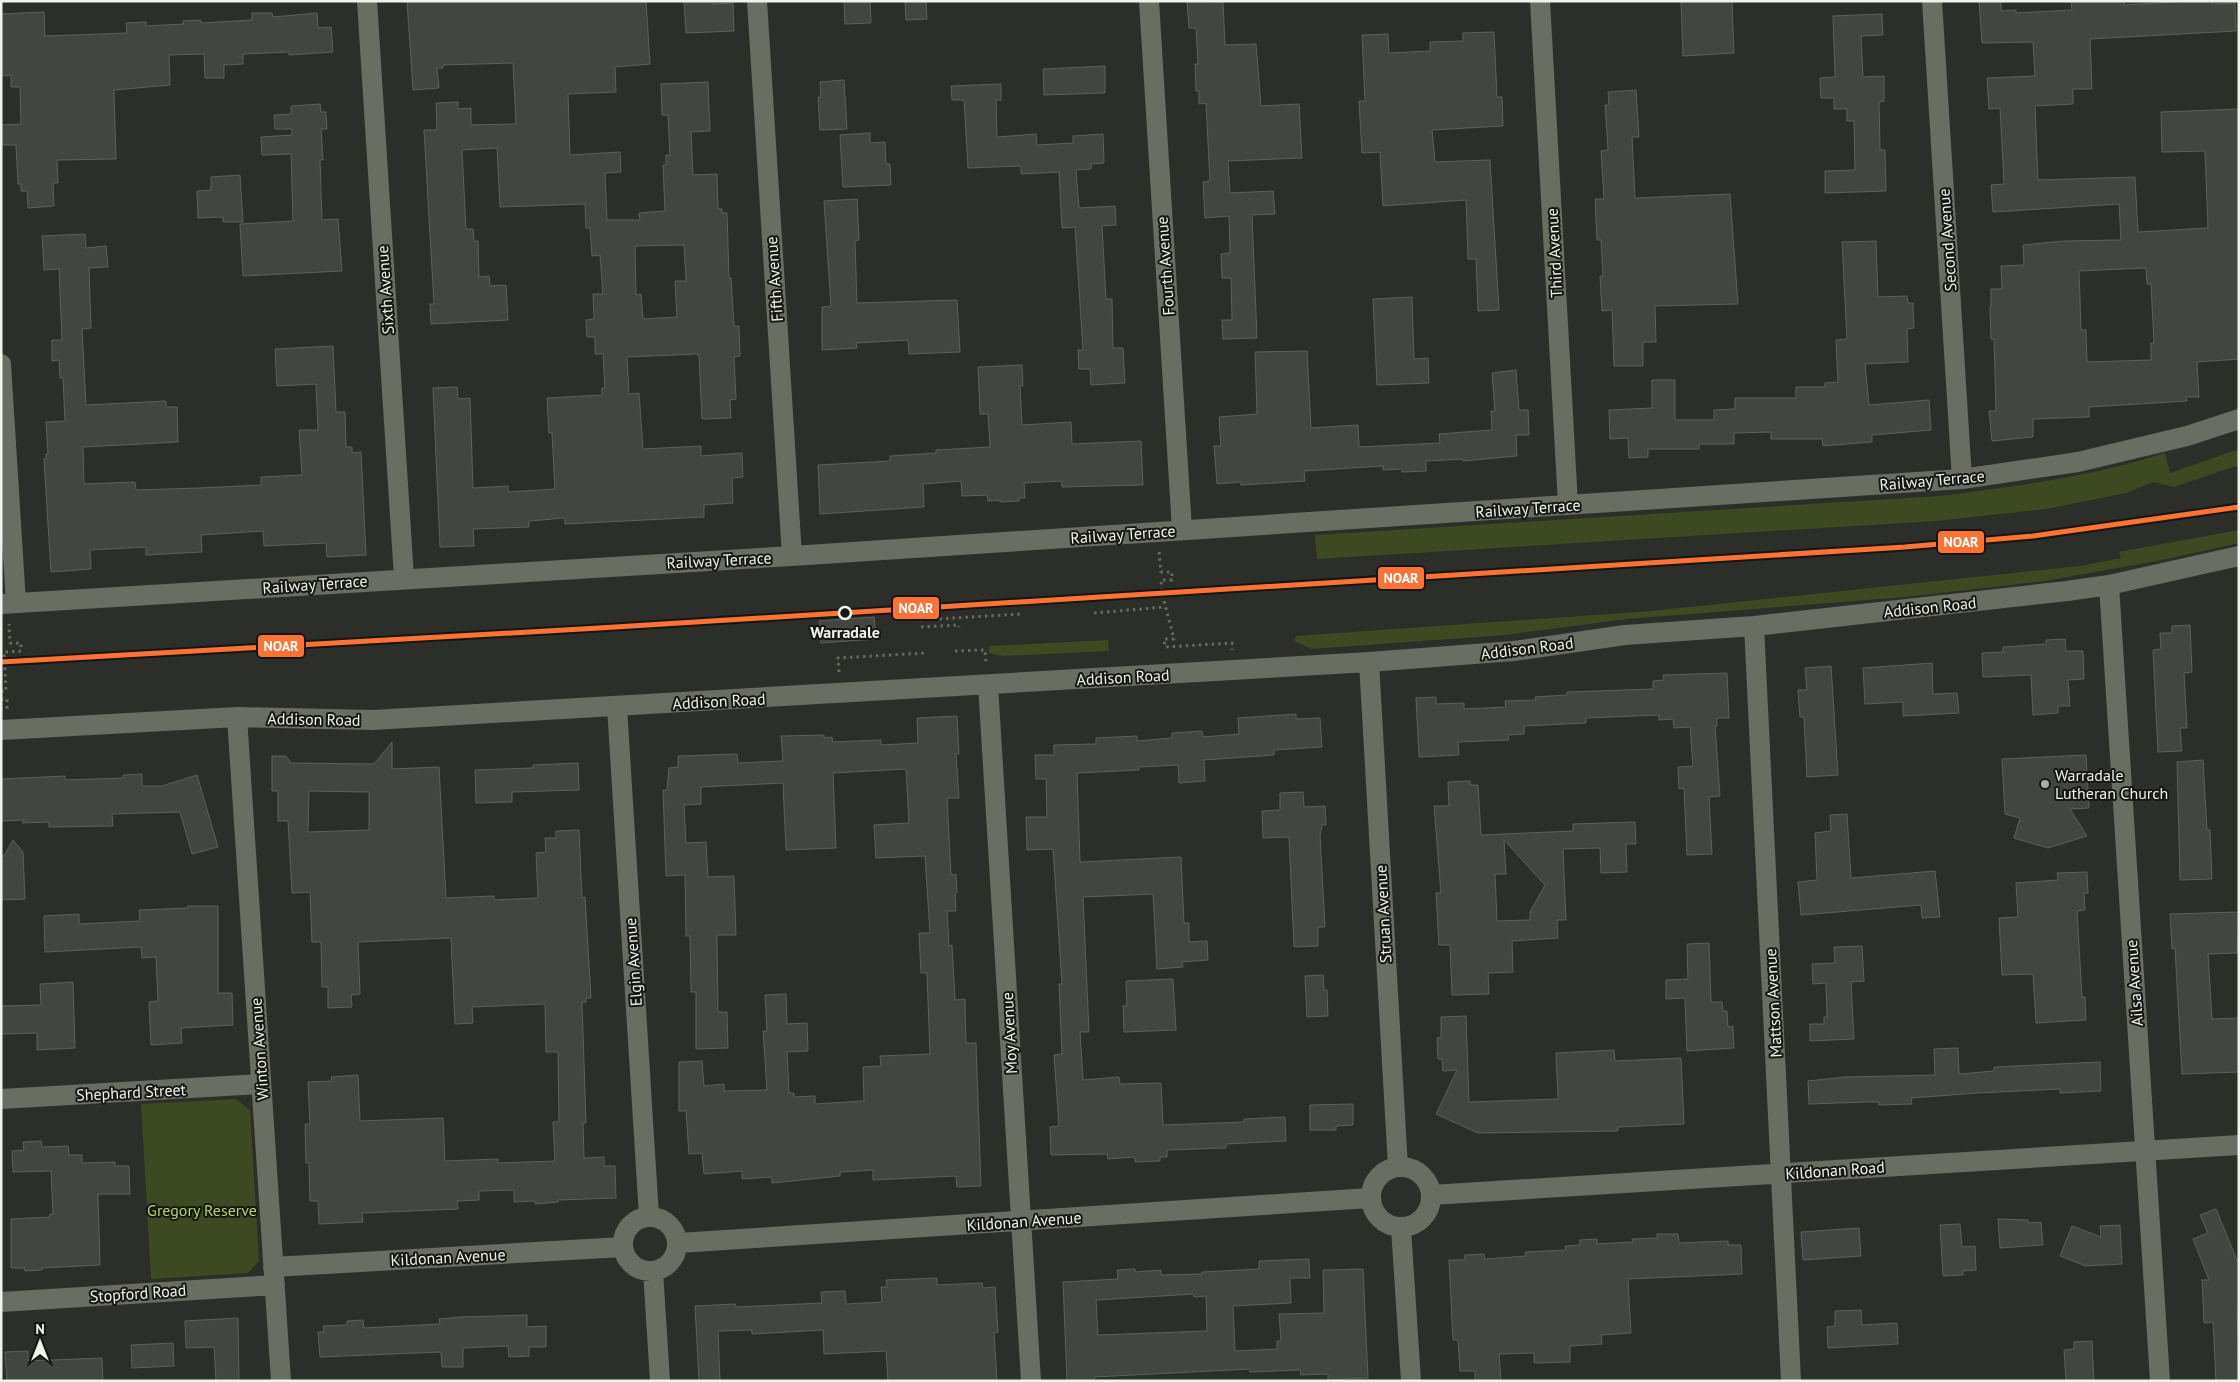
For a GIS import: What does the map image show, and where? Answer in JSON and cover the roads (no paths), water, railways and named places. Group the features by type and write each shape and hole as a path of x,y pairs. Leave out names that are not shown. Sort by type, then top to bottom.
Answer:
{"street":[{"name":"Sixth Avenue","path":"367,1 404,578"},
{"name":"Fifth Avenue","path":"757,1 792,556"},
{"name":"Fourth Avenue","path":"1149,1 1182,530"},
{"name":"Third Avenue","path":"1540,1 1568,505"},
{"name":"Second Avenue","path":"1932,1 1962,479"},
{"path":"1,364 6,604"},
{"name":"Railway Terrace","path":"6,604 404,578 792,556 1962,479 2078,462 2187,436 2239,419"},
{"name":"Addison Road","path":"1,730 238,717 373,720 988,685 1368,662 1514,651 1625,635 1754,626 1984,601 2109,584 2239,556"},
{"name":"Ailsa Avenue","path":"2109,584 2160,1381"},
{"name":"Mattson Avenue","path":"1754,626 1791,1381"},
{"name":"Struan Avenue","path":"1368,662 1398,1167"},
{"name":"Moy Avenue","path":"988,685 1031,1381"},
{"name":"Elgin Avenue","path":"617,707 649,1216"},
{"name":"Winton Avenue","path":"238,717 281,1381"},
{"name":"Shephard Street","path":"1,1099 261,1084"},
{"name":"Kildonan Road","path":"1431,1196 2239,1145"},
{"path":"1398,1167 1416,1171 1428,1184 1431,1196 1429,1210 1418,1222 1401,1228 1385,1224 1374,1213 1370,1198 1374,1182 1386,1170 1398,1167"},
{"name":"Kildonan Avenue","path":"678,1243 1370,1198"},
{"path":"649,1216 665,1221 672,1227 678,1243 673,1259 668,1265 653,1271 637,1268 630,1262 623,1247 626,1230 632,1223 649,1216"},
{"path":"1401,1228 1411,1381"},
{"name":"Kildonan Avenue","path":"274,1276 623,1247"},
{"path":"653,1271 660,1381"},
{"name":"Stopford Road","path":"1,1302 274,1276"}],"place":[{"name":"Warradale","path":"845,613"},
{"name":"Warradale Lutheran Church","path":"2045,784"}],"park label":[{"name":"Gregory Reserve","path":"202,1210"}]}
